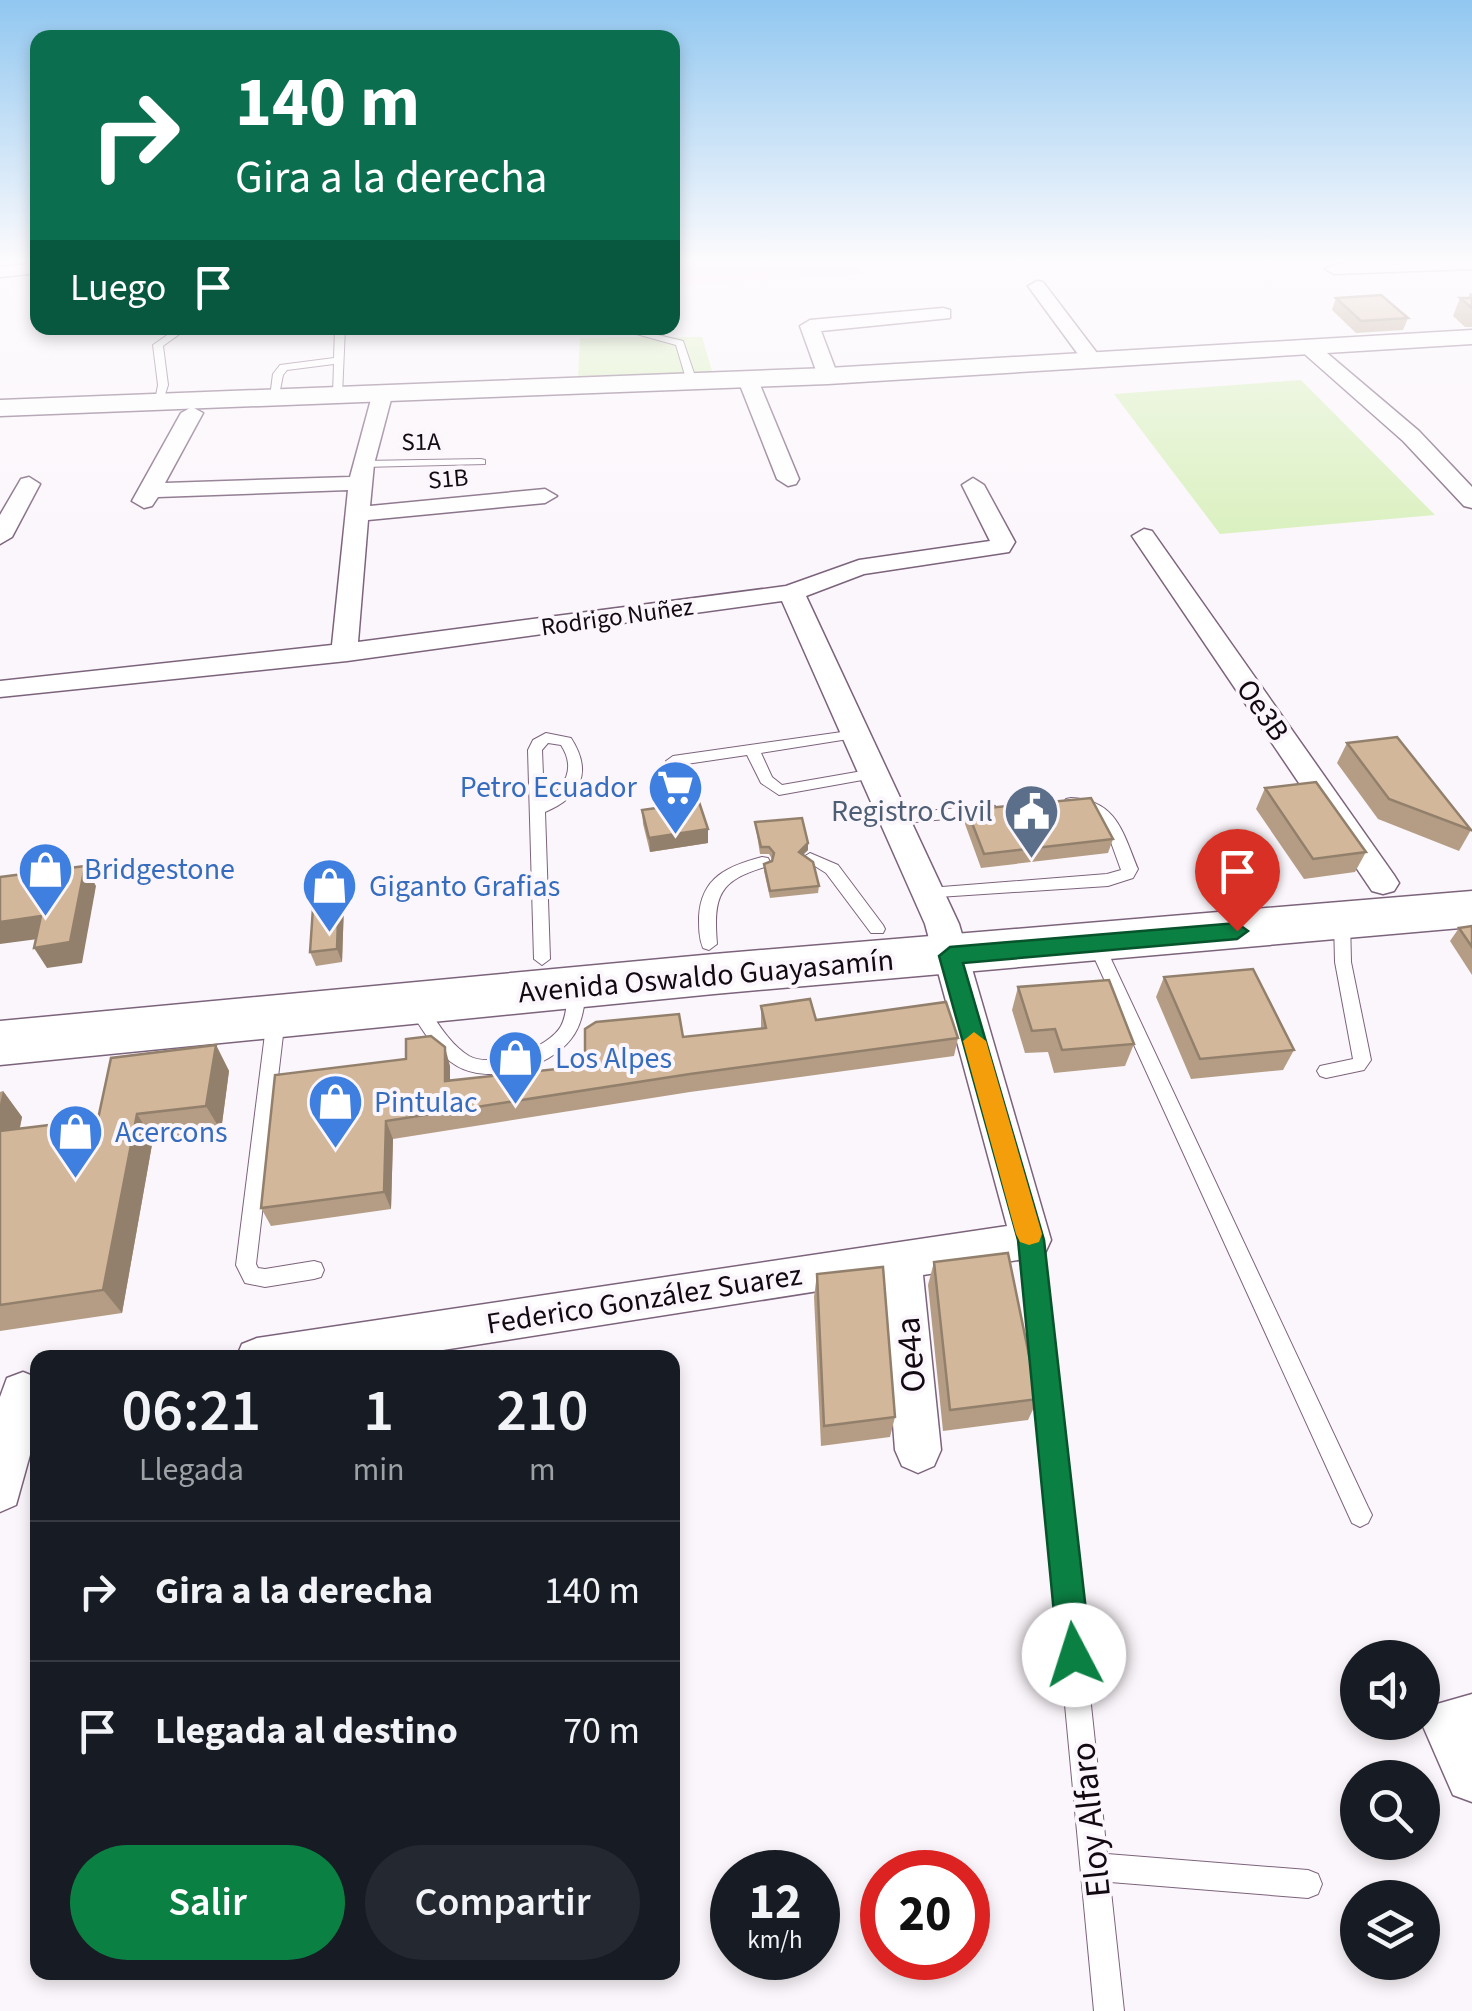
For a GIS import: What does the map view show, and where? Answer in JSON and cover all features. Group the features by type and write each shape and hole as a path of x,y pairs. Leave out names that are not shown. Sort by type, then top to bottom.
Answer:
{"main road":[{"name":"Avenida Oswaldo Guayasamín","path":"0,1043 414,1002 709,944 1472,876"},
{"name":"Avenida Oswaldo Guayasamín","path":"0,1008 560,973 940,924 1096,944 1472,909"}],"street":[{"path":"821,357 828,376"},
{"path":"1090,357 1093,361"},
{"path":"0,408 159,399 748,380 1152,357"},
{"path":"1319,357 1411,436 1472,501"},
{"path":"748,380 788,479"},
{"path":"347,653 343,637 362,474 383,392"},
{"path":"192,413 147,496 362,474"},
{"path":"0,537 29,484"},
{"name":"Rodrigo Nuñez","path":"0,689 347,653 788,594 859,567 1000,546 1003,542 973,485"},
{"name":"S1B","path":"357,514 545,496"},
{"name":"Oe3B","path":"1144,536 1383,883"},
{"path":"788,594 796,600 940,924"},
{"name":"Eloy Alfaro","path":"940,924 1031,1240"},
{"name":"Federico González Suarez","path":"352,1350 1031,1240"},
{"name":"Oe4a","path":"901,1260 918,1450"},
{"path":"0,1489 20,1393"},
{"path":"1472,1720 1448,1724 1472,1776"}],"lane":[{"path":"158,357 164,382 159,399"},
{"path":"338,393 339,357"},
{"path":"684,357 692,382"},
{"path":"274,395 278,374 284,366 339,360"},
{"name":"S1A","path":"362,474 480,462"},
{"path":"673,761 856,734"},
{"path":"414,1002 454,1055 470,1066 488,1068 532,1058 568,1031 560,973 538,933 538,810 538,743 546,738 566,741 575,765 570,790 554,804 538,810"},
{"path":"753,750 766,780 779,790 874,774"},
{"path":"940,924 1127,874 1130,869 1100,807 1079,802 1046,805"},
{"path":"895,819 1008,808"},
{"path":"810,858 832,870 877,929"},
{"path":"709,944 708,896 719,880 762,862"},
{"path":"1326,1070 1362,1060 1344,962 1342,922"},
{"path":"1096,944 1360,1516"},
{"path":"276,1017 246,1265 252,1276 265,1278 314,1270"},
{"name":"Eloy Alfaro","path":"1031,1240 1109,2011"},
{"path":"1094,1867 1308,1884"}],"green space":[{"path":"579,357 708,357 713,374 578,376"},
{"path":"1301,380 1435,515 1220,534 1114,394"}],"building":[{"path":"1397,737 1471,830 1389,799 1347,743"},
{"path":"1316,782 1366,852 1313,859 1265,788"},
{"path":"1091,798 1113,839 984,854 967,810"},
{"path":"699,802 708,829 649,838 642,810"},
{"path":"802,818 808,843 799,852 813,862 819,886 770,891 764,864 772,861 774,853 769,847 761,847 755,822"},
{"path":"85,866 70,942 34,948 41,916 0,922 0,877"},
{"path":"339,890 337,949 310,952 314,893"},
{"path":"1472,926 1472,947 1459,928"},
{"path":"1253,969 1294,1050 1200,1059 1164,977"},
{"path":"1109,980 1134,1044 1062,1050 1055,1029 1032,1031 1018,987"},
{"path":"810,999 816,1020 946,1002 958,1038 386,1121 384,1192 261,1208 275,1075 406,1059 406,1039 431,1036 445,1047 445,1081 585,1066 585,1029 596,1022 679,1014 683,1037 766,1028 761,1006"},
{"name":"Acercons","path":"216,1045 206,1106 137,1114 103,1290 0,1305 0,1131 98,1119 111,1058"},
{"path":"1008,1253 1038,1399 950,1410 934,1262"},
{"path":"883,1267 895,1417 824,1426 817,1274"}],"slow traffic":[{"path":"974,1041 1029,1234"}],"place":[{"name":"Petro Ecuador","path":"676,836"},
{"name":"Registro Civil","path":"1032,860"},
{"name":"Bridgestone","path":"45,918"},
{"name":"Giganto Grafias","path":"330,935"},
{"name":"Los Alpes","path":"516,1107"},
{"name":"Pintulac","path":"335,1151"},
{"name":"Acercons","path":"76,1181"}],"route":[{"path":"1074,1655 1031,1240 950,956 1237,931"}]}
